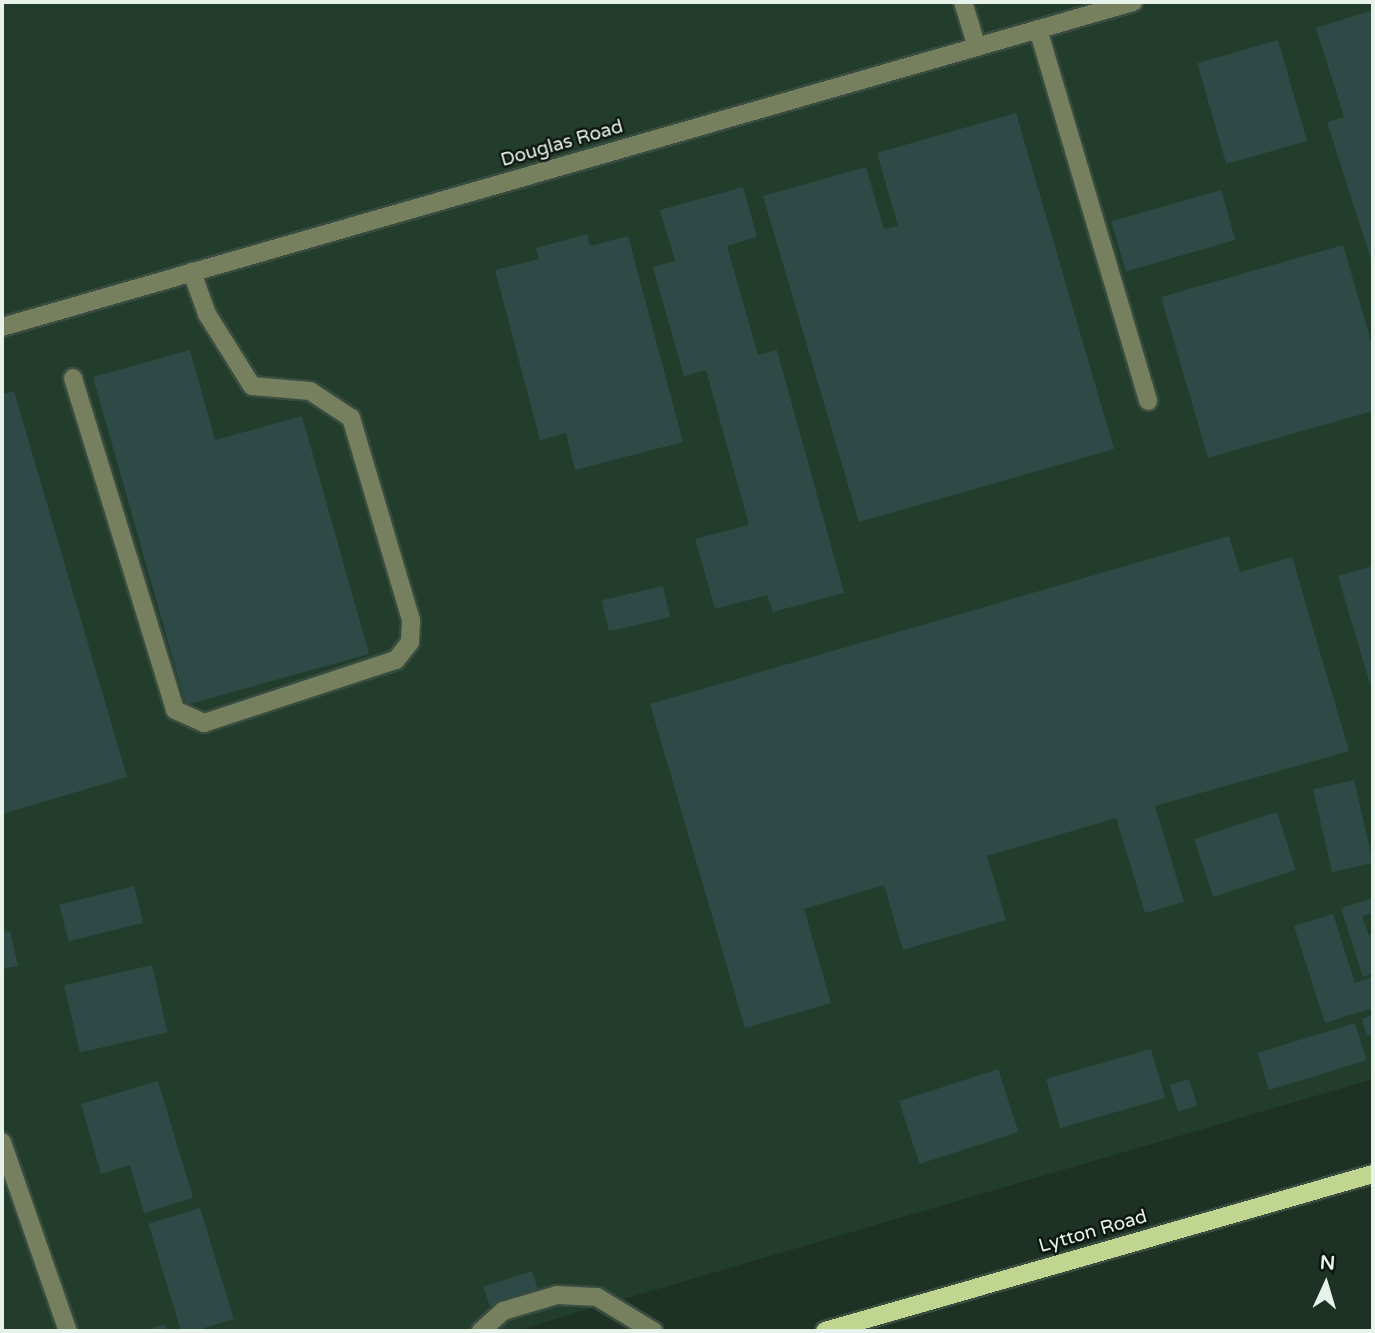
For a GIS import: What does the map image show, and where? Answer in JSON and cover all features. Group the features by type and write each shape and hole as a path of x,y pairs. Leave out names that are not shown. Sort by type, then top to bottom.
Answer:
{"main road":[{"name":"Lytton Road","path":"825,1331 1373,1174"}],"street":[{"path":"963,2 977,47"},
{"name":"Douglas Road","path":"2,327 1133,2"},
{"path":"1038,29 1148,401"},
{"path":"73,378 175,710 204,723 396,660 410,642 411,620 351,418 310,391 252,386 206,314 192,272"},
{"path":"2,1142 68,1331"},
{"path":"481,1331 503,1311 557,1295 597,1297 653,1331"}],"shaded area":[{"path":"2,2 1373,2 1373,1079 515,1331 2,1331"}],"building":[{"path":"1373,10 1373,266 1327,122 1344,117 1316,28"},
{"path":"1278,40 1307,141 1226,164 1197,63"},
{"path":"1016,113 1114,449 859,522 763,196 866,167 884,229 898,226 877,153"},
{"path":"743,187 757,237 727,246 758,355 777,350 844,593 773,612 767,595 715,609 695,539 749,525 706,370 684,376 653,267 675,261 660,210"},
{"path":"1221,190 1235,240 1126,271 1111,221"},
{"path":"587,234 590,246 628,236 683,442 575,470 566,433 540,440 495,270 539,259 536,248"},
{"path":"1343,245 1373,348 1373,411 1208,458 1161,297"},
{"path":"190,350 215,440 302,416 369,654 186,705 93,377"},
{"path":"14,391 127,777 2,814 2,394"},
{"path":"1229,536 1240,572 1292,557 1349,751 1155,806 1184,902 1145,913 1116,818 987,856 1006,920 903,950 884,885 804,909 831,1003 745,1028 650,704"},
{"path":"1373,566 1373,694 1338,576"},
{"path":"663,586 670,617 609,631 602,600"},
{"path":"1354,780 1373,863 1332,872 1313,789"},
{"path":"1277,812 1296,870 1213,897 1194,839"},
{"path":"134,886 143,923 68,941 59,905"},
{"path":"1373,898 1373,913 1362,916 1369,935 1373,933 1373,973 1363,977 1341,908"},
{"path":"1333,914 1355,983 1373,977 1373,1008 1325,1023 1294,926"},
{"path":"10,931 18,966 2,969 2,932"},
{"path":"152,965 168,1032 80,1052 64,985"},
{"path":"1373,1015 1373,1034 1367,1036 1362,1019"},
{"path":"1355,1023 1366,1060 1269,1090 1257,1053"},
{"path":"1151,1049 1165,1098 1060,1128 1046,1079"},
{"path":"998,1069 1018,1132 919,1164 899,1101"},
{"path":"1189,1079 1197,1106 1178,1112 1170,1085"},
{"path":"158,1081 193,1198 144,1213 130,1165 101,1174 81,1104"},
{"path":"200,1208 234,1319 194,1331 181,1331 148,1224"},
{"path":"532,1271 544,1309 496,1325 483,1287"},
{"path":"165,1324 167,1331 143,1331"}]}
